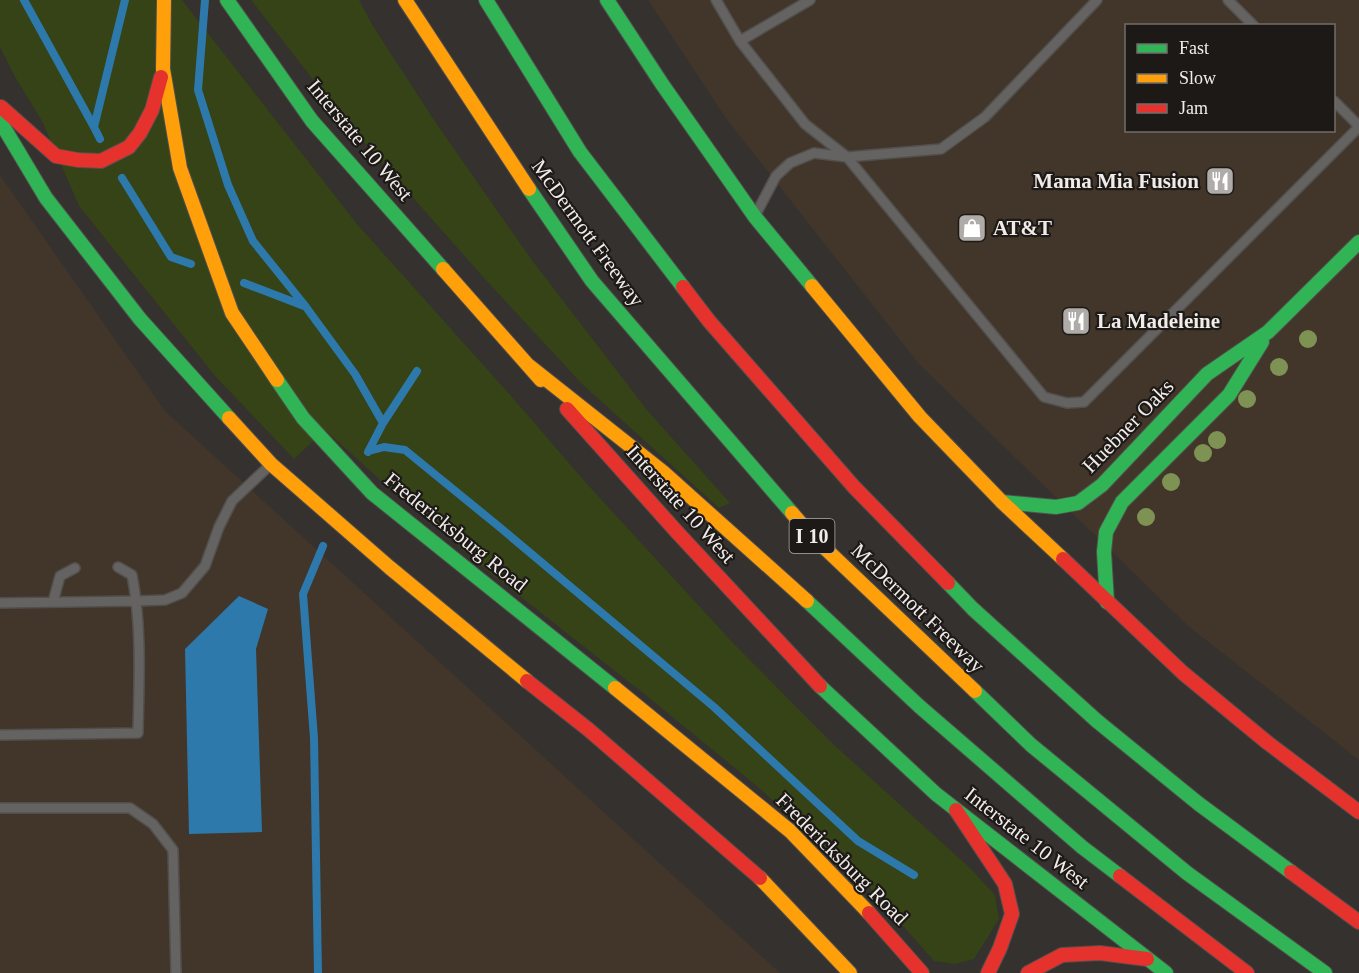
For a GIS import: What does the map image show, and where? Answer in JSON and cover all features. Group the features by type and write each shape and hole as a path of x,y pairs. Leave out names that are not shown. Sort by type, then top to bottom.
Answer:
{"main road":[{"name":"Fredericksburg Road","path":"164,0 163,69 180,168 232,313 303,418 372,493 790,831 887,932 922,973"},
{"name":"McDermott Freeway","path":"405,0 499,146 592,281 810,534 1031,745 1187,873 1325,973"},
{"name":"McDermott Freeway","path":"486,0 580,152 709,321 854,487 973,609 1097,721 1199,804 1359,922"},
{"path":"607,0 662,84 755,217 920,417 1002,502 1183,673 1268,743 1359,812"},
{"name":"Interstate 10 West","path":"229,3 312,121 676,531 817,683 936,794 1166,973"},
{"path":"0,106 56,156 78,160 101,160 129,147 140,133 152,110 163,69"},
{"path":"0,121 46,198 140,319 271,464 389,567 589,730 757,875 850,973"},
{"name":"Huebner Oaks","path":"1002,502 1056,507 1078,503 1102,485 1208,374 1268,332 1359,242"},
{"name":"Huebner Oaks","path":"1107,602 1104,552 1106,532 1122,502 1229,395 1268,332"},
{"path":"528,365 663,472 789,583 919,706 1082,847 1247,973"},
{"path":"956,810 1005,884 1012,914 1000,948 987,973"},
{"path":"1028,973 1062,955 1100,952 1147,959"}],"lane":[{"path":"716,0 740,41 805,124 847,157 1044,398 1067,403 1084,402 1359,126 1335,102"},
{"path":"740,41 810,0"},
{"path":"755,217 777,176 790,162 814,153 847,157 941,149 985,117 1097,0"},
{"path":"1228,0 1252,24"},
{"path":"0,603 165,600 182,593 205,566 219,527 232,501 271,464"},
{"path":"0,735 138,734 137,601 132,575 118,567"},
{"path":"53,602 60,576 75,568"},
{"path":"0,808 130,808 153,824 173,850 176,973"}],"shaded area":[{"path":"648,0 1359,0 1359,760 1188,626 919,364 725,117"},
{"path":"0,175 165,411 780,973 0,973"}],"green space":[{"path":"0,0 182,0 357,224 586,483 734,644 831,742 971,869 995,895 999,919 974,959 955,964 934,961 866,884 752,782 494,576 388,487 325,430 294,459 216,377 79,206 43,123 0,47"},
{"path":"251,0 359,0 373,26 436,123 531,259 647,410 730,503 719,508 582,384 484,278 347,123"}],"water":[{"path":"239,596 268,609 256,649 262,832 189,834 185,649"}],"waterway":[{"path":"24,0 94,127"},
{"path":"100,139 94,127 125,0"},
{"path":"205,0 198,90 228,185 253,241 306,307 355,374 383,423"},
{"path":"122,178 171,257 191,264"},
{"path":"244,283 304,306"},
{"path":"368,452 383,423 417,371"},
{"path":"369,451 384,447 405,450 714,707 858,841 914,875"},
{"path":"318,973 314,738 303,594 323,546"}],"traffic: fast":[{"path":"227,0 312,121 443,269"},
{"path":"486,0 580,152 683,287"},
{"path":"607,0 662,84 755,217 812,286"},
{"path":"0,121 46,198 140,319 229,418"},
{"path":"529,189 592,281 792,513"},
{"path":"1002,502 1056,507 1078,503 1102,485 1207,374 1268,332 1359,242"},
{"path":"1107,602 1104,552 1106,532 1122,502 1229,395 1262,342"},
{"path":"277,380 303,418 372,493 615,688"},
{"path":"948,583 973,609 1097,721 1199,804 1291,872"},
{"path":"807,601 919,706 1082,847 1120,876"},
{"path":"820,686 936,794 1166,973"},
{"path":"975,691 1031,745 1187,873 1325,973"}],"traffic: slow":[{"path":"164,0 163,69 180,168 232,313 277,380"},
{"path":"405,0 529,189"},
{"path":"443,269 541,380"},
{"path":"812,286 920,417 1002,502 1063,559"},
{"path":"528,365 663,472 807,601"},
{"path":"229,418 271,464 389,567 527,681"},
{"path":"792,513 810,534 975,691"},
{"path":"615,688 790,831 869,913"},
{"path":"760,878 850,973"}],"traffic: jam":[{"path":"1,107 56,156 101,161 129,147 140,133 152,110 161,77"},
{"path":"683,287 709,321 854,487 948,583"},
{"path":"567,409 820,686"},
{"path":"1063,559 1183,673 1268,743 1359,812"},
{"path":"527,681 589,730 760,878"},
{"path":"956,810 1005,884 1012,914 988,973"},
{"path":"1291,872 1359,922"},
{"path":"1120,876 1247,973"},
{"path":"869,913 922,973"},
{"path":"1028,973 1062,955 1100,953 1147,959"}],"place":[{"name":"Mama Mia Fusion","path":"1220,181"},
{"name":"AT&T","path":"972,228"},
{"name":"La Madeleine","path":"1076,321"}]}
